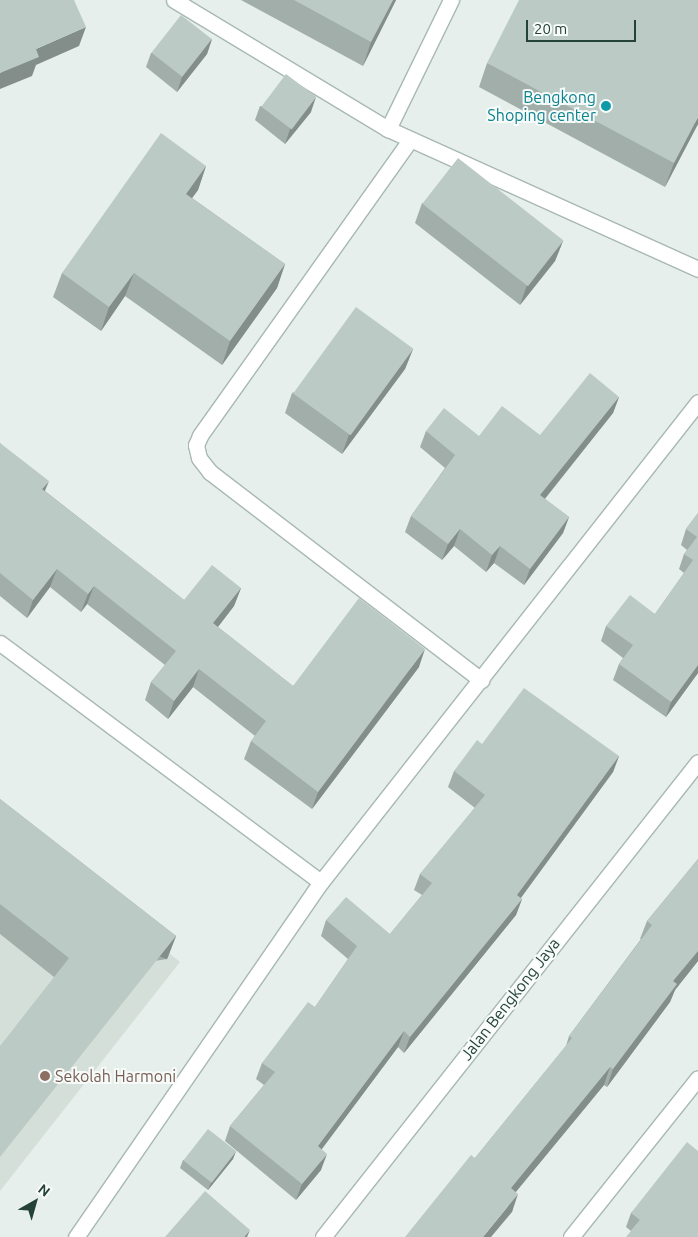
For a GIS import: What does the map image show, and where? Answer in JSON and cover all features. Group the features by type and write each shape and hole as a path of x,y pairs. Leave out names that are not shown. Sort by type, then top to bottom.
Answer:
{"street":[{"path":"174,0 388,129 698,269"},
{"path":"388,129 451,0"},
{"path":"410,140 200,436 196,445 199,458 210,472 481,680"},
{"path":"76,1237 321,882 698,402"},
{"path":"0,643 321,882"},
{"name":"Jalan Bengkong Jaya","path":"323,1237 698,762"},
{"path":"571,1237 698,1078"}],"shaded area":[{"name":"Sekolah Harmoni","path":"0,816 180,962 0,1191"}],"building":[{"path":"0,0 74,0 86,27 36,49 39,57 0,73"},
{"path":"294,0 393,0 371,42"},
{"name":"Bengkong Shoping center","path":"519,0 698,0 698,117 674,163 487,63"},
{"path":"181,15 212,39 182,77 151,53"},
{"path":"286,74 316,97 292,130 261,107"},
{"path":"161,133 206,166 186,194 285,264 230,341 134,273 109,307 62,273"},
{"path":"458,158 564,240 528,286 422,204"},
{"path":"356,307 413,349 351,435 293,394"},
{"path":"590,373 619,397 540,495 569,517 530,569 500,546 492,555 460,529 448,544 411,516 455,455 426,431 444,408 479,436 502,406 540,435"},
{"path":"0,443 49,481 42,489 184,600 212,565 241,588 213,623 293,686 359,598 425,649 318,792 251,741 266,721 199,669 174,701 151,682 176,651 94,586 88,594 57,569 33,600 0,573"},
{"path":"698,513 698,665 671,702 619,664 633,645 606,626 630,595 655,614 693,560 684,554 697,537 686,529"},
{"path":"524,688 619,756 517,895 522,899 410,1037 404,1031 318,1146 327,1154 302,1184 230,1126 275,1072 262,1063 308,1002 315,1007 357,946 326,920 346,897 390,934 432,883 420,874 485,795 454,771 477,740 482,744"},
{"name":"Sekolah Harmoni","path":"0,799 176,936 0,1157 0,1046 69,958 0,904"},
{"path":"698,859 698,951 673,981 677,984 613,1069 610,1067 511,1188 518,1194 483,1237 405,1237 471,1155 475,1158 572,1038 569,1036 652,925 647,921"},
{"path":"208,1129 236,1151 212,1183 183,1161"},
{"path":"687,1142 698,1151 698,1237 626,1237 640,1220 631,1213"},
{"path":"205,1191 250,1230 244,1237 165,1237"}],"place":[{"name":"Bengkong Shoping center","path":"606,106"},
{"name":"Sekolah Harmoni","path":"45,1076"}]}
